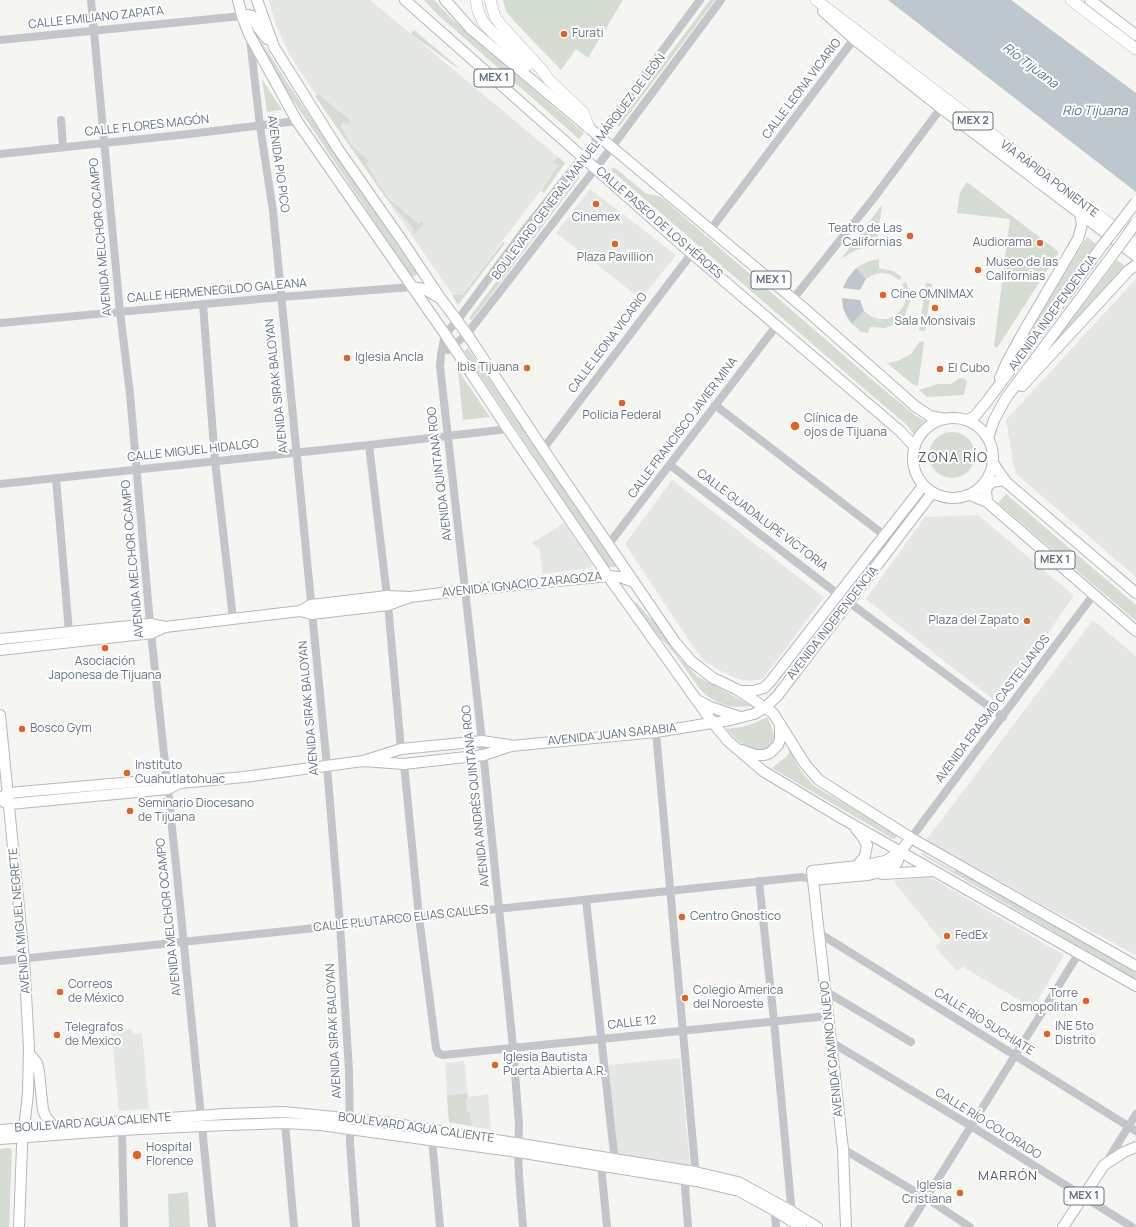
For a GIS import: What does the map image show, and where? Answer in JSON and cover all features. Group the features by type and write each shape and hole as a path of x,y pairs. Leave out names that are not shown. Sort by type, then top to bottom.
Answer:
{"highway":[{"path":"476,0 478,11 483,22 493,33 537,73 549,80"},
{"path":"490,0 495,17 501,25 542,70 549,80 583,112 589,128"},
{"name":"VÍA RÁPIDA PONIENTE","path":"816,0 1133,242"},
{"path":"1071,0 1136,49"},
{"path":"1098,20 1136,39"},
{"path":"991,135 1038,182"}],"main road":[{"path":"238,0 249,34 297,121 445,334 608,576 713,723 728,741 762,771 843,819 1136,986"},
{"path":"256,0 274,47"},
{"name":"CALLE PASEO DE LOS HÉROES","path":"405,0 692,253 900,431 914,446"},
{"name":"MEX 1","path":"444,0 471,29 711,229 915,406 930,416 967,420"},
{"path":"811,0 854,39 941,108 1136,256"},
{"path":"1092,1 1136,35"},
{"path":"242,16 252,16 259,29 274,47 338,149 404,242 441,300 467,334 608,545 675,642 691,661 713,678 738,690 773,713 805,764 819,780 911,838 1136,966"},
{"name":"AVENIDA INDEPENDENCIA","path":"967,420 975,416 994,393 1136,202"},
{"path":"994,393 1007,362 1078,239 1082,224 1080,213"},
{"name":"AVENIDA INDEPENDENCIA","path":"988,438 994,420 1006,398 1136,223"},
{"path":"1006,398 1022,386 1129,270 1136,265"},
{"path":"412,287 424,289 441,300"},
{"name":"MEX 1","path":"945,418 934,422 925,428 918,436 912,455 913,467 918,479 923,486 932,493 951,499 970,495 979,489 986,482 993,463 992,450 988,438"},
{"path":"967,420 979,428 988,438"},
{"name":"MEX 1","path":"993,463 1005,480 1136,593"},
{"path":"987,502 986,490 988,486 992,482 1005,480"},
{"name":"AVENIDA INDEPENDENCIA","path":"738,690 753,692 764,688 770,682 923,486"},
{"name":"AVENIDA INDEPENDENCIA","path":"713,723 743,718 754,714 766,707 778,695 850,603 932,493"},
{"name":"MEX 1","path":"970,495 987,502 1136,631"},
{"name":"AVENIDA IGNACIO ZARAGOZA","path":"0,639 69,632 165,627 387,601 466,590 608,576 620,577 634,582"},
{"name":"AVENIDA IGNACIO ZARAGOZA","path":"0,650 151,628"},
{"path":"697,700 710,707 743,718"},
{"name":"AVENIDA MIGUEL NEGRETE","path":"0,715 5,799 24,959 29,1053 28,1093 24,1133 19,1227"},
{"name":"AVENIDA JUAN SARABIA","path":"363,761 404,764 484,755 511,746 656,732 713,723"},
{"path":"728,741 746,752 755,755 770,753 778,745 780,723"},
{"name":"AVENIDA JUAN SARABIA","path":"5,799 244,777 363,761 401,749 482,741 511,746"},
{"path":"843,819 859,832 865,840 867,851 857,866"},
{"path":"901,851 911,838"},
{"name":"CALLE PLUTARCO ELIAS CALLES","path":"812,875 885,861 901,851"},
{"name":"CALLE PLUTARCO ELIAS CALLES","path":"812,875 868,875 889,869 897,863 901,851"},
{"path":"868,875 935,871"},
{"name":"AVENIDA CAMINO NUEVO","path":"812,875 843,1149 846,1227"},
{"path":"29,1053 37,1063 43,1110 53,1126"},
{"name":"BOULEVARD AGUA CALIENTE","path":"0,1139 53,1126 225,1114 284,1112 432,1139 518,1147 601,1165 615,1163"},
{"name":"BOULEVARD AGUA CALIENTE","path":"0,1130 24,1133 285,1123 320,1125 384,1122 518,1147 684,1175 738,1182 774,1206 796,1224"},
{"name":"MEX 1","path":"1063,1227 1104,1165 1124,1152 1136,1147"},
{"name":"BOULEVARD AGUA CALIENTE","path":"774,1206 791,1211 817,1227"}],"street":[{"name":"AVENIDA MELCHOR OCAMPO","path":"92,0 120,312 130,394 151,628 212,1227"},
{"name":"BOULEVARD GENERAL MANUEL MÁRQUEZ DE LEÓN","path":"445,334 457,321 526,228 599,136 700,0"},
{"name":"BOULEVARD GENERAL MANUEL MÁRQUEZ DE LEÓN","path":"453,346 467,334 612,147 721,0"},
{"name":"CALLE EMILIANO ZAPATA","path":"0,40 242,16"},
{"name":"AVENIDA PIO PICO","path":"249,34 260,126 273,211 281,297"},
{"name":"CALLE LEONA VICARIO","path":"711,229 854,39"},
{"path":"793,299 873,198 941,108"},
{"path":"61,120 63,147"},
{"name":"CALLE FLORES MAGÓN","path":"0,154 297,121"},
{"name":"CALLE LEONA VICARIO","path":"543,449 692,253"},
{"name":"CALLE HERMENEGILDO GALEANA","path":"0,323 281,297 412,287"},
{"name":"AVENIDA SIRAK BALOYAN","path":"281,297 327,766 340,925 350,1071 350,1143 356,1227"},
{"path":"203,304 215,461 233,619"},
{"name":"CALLE FRANCISCO JAVIER MINA","path":"608,545 777,325"},
{"name":"AVENIDA QUINTANA ROO","path":"445,334 440,366 466,590"},
{"path":"441,355 453,346"},
{"path":"715,405 884,535"},
{"name":"CALLE MIGUEL HIDALGO","path":"0,484 508,429"},
{"path":"369,445 387,601 401,749"},
{"name":"CALLE GUADALUPE VICTORIA","path":"670,465 839,595"},
{"path":"56,478 69,632"},
{"name":"AVENIDA ANDRÉS QUINTANA ROO","path":"466,590 514,1047 523,1227"},
{"name":"AVENIDA ERASMO CASTELLANOS","path":"911,838 1094,594"},
{"path":"850,603 1003,717"},
{"path":"656,732 695,1176"},
{"path":"404,764 420,917"},
{"name":"CALLE PLUTARCO ELIAS CALLES","path":"0,961 812,875"},
{"path":"758,881 774,1021 791,1211 796,1224"},
{"path":"586,900 615,1163"},
{"name":"CALLE 12","path":"420,917 436,1048 438,1053 443,1055 828,1016"},
{"name":"CALLE RÍO SUCHIATE","path":"819,932 1132,1129"},
{"path":"908,1227 1079,953"},
{"path":"826,991 911,1042"},
{"name":"CALLE RÍO COLORADO","path":"831,1042 970,1126 1132,1227"},
{"path":"1104,1165 1132,1129 1136,1114"},
{"path":"285,1123 294,1227"},
{"path":"122,1130 124,1227"},
{"path":"432,1139 440,1227"},
{"path":"843,1149 926,1198 970,1227"},
{"path":"601,1165 607,1227"},
{"path":"684,1175 688,1227"},
{"path":"774,1206 776,1227"}],"shaded area":[{"path":"269,0 370,0 563,161 457,301 339,130 289,54 275,23"},
{"path":"424,0 434,0 451,18 584,133 579,139 438,15"},
{"name":"Furati","path":"503,0 623,0 588,58 576,49 561,70 513,20 506,11"},
{"path":"710,0 715,0 619,127 616,125"},
{"path":"414,30 459,68 411,34"},
{"path":"259,41 265,47 288,84 418,275 411,276 293,100 283,88"},
{"path":"262,79 282,110 267,112"},
{"path":"318,94 351,121 347,125 344,122 340,126 353,147 369,161 366,164 388,198 419,224 422,221 424,223 414,235 413,228 386,198 315,96"},
{"path":"558,157 565,163 544,193 541,191 558,166 553,162"},
{"path":"614,167 645,193 661,197 877,384 916,416 925,421 914,434 907,425 611,170"},
{"path":"577,174 580,177 472,320 469,318"},
{"path":"967,182 1059,252 997,348 994,346 1010,219 957,213 960,192"},
{"name":"Plaza Pavillion","path":"590,189 676,255 641,299 556,233"},
{"path":"882,205 876,247 867,247 856,250 841,259"},
{"path":"1087,237 1097,245 1030,332 1029,331"},
{"path":"503,242 505,243 458,305 452,295 462,295"},
{"path":"879,259 879,268 893,271 902,277 899,280 890,274 882,273 875,274 866,279 856,268 869,261"},
{"path":"1117,260 1125,266 1052,347 1051,346"},
{"path":"1136,279 1136,577 1015,473 1006,420"},
{"path":"906,282 910,294 910,301 905,315 900,321 885,328 870,327 868,333 861,332 852,324 864,311 872,317 879,319 887,319 894,316 904,305 906,297 902,284"},
{"path":"926,283 932,284 925,331 919,330"},
{"path":"920,341 924,342 918,386 912,384 887,363 898,361 911,354"},
{"path":"468,348 617,567 608,567 464,351"},
{"path":"458,370 490,417 463,420"},
{"path":"960,378 967,381 964,395 927,397 919,390 938,384 951,384"},
{"path":"952,432 965,436 971,442 975,455 971,468 965,474 952,478 939,474 933,468 929,455 933,442 939,436"},
{"path":"672,480 824,597 763,679 752,681 738,679 707,663 696,651 625,544"},
{"path":"1006,494 1136,605 1136,621 998,503"},
{"path":"978,515 1073,595 1073,598 1000,705 866,599 925,517"},
{"path":"564,523 592,564 591,568 543,574 539,547 536,548 532,543"},
{"path":"636,602 650,618 653,619 679,657 697,676 752,706 728,706 707,696 699,688 675,654 648,624 635,603"},
{"path":"1093,620 1136,656 1136,955 926,840"},
{"path":"767,717 774,735 773,744 768,749 756,750 749,748 738,741 726,729 742,727"},
{"path":"790,751 801,771 814,786 896,833 896,838 893,839 772,768 786,757"},
{"path":"922,853 954,871 962,870 1136,970 1136,980 921,854"},
{"path":"928,876 1064,955 1033,1008 963,966 957,971 935,947 942,941 893,881"},
{"path":"124,1026 125,1029 132,1029 133,1034 142,1033 149,1109 119,1111 111,1028"},
{"path":"680,1058 690,1166 617,1154 608,1065"},
{"path":"464,1061 468,1097 488,1094 491,1130 449,1122 445,1063"},
{"path":"467,1093 467,1112 470,1112 472,1126 449,1122 447,1096"},
{"path":"10,1148 12,1151 9,1227 0,1227 0,1149"},
{"path":"188,1192 190,1227 169,1227 168,1194"}],"water":[{"name":"Rio Tijuana","path":"888,0 1011,0 1136,93 1136,192"},
{"path":"856,268 866,279 860,290 843,288 847,279"},
{"path":"842,298 860,300 864,311 852,324 843,308"}],"place":[{"name":"Furati","path":"564,34"},
{"name":"Cinemex","path":"596,204"},
{"name":"Teatro de Las Californias","path":"910,236"},
{"name":"Audiorama","path":"1040,243"},
{"name":"Plaza Pavillion","path":"615,244"},
{"name":"Museo de las Californias","path":"978,270"},
{"name":"Cine OMNIMAX","path":"883,295"},
{"name":"Sala Monsivais","path":"935,308"},
{"name":"Iglesia Ancla","path":"347,358"},
{"name":"Ibis Tijuana","path":"527,368"},
{"name":"El Cubo","path":"940,369"},
{"name":"Policia Federal","path":"622,403"},
{"name":"Clínica de ojos de Tijuana","path":"795,426"},
{"name":"Plaza del Zapato","path":"1027,621"},
{"name":"Asociación Japonesa de Tijuana","path":"105,648"},
{"name":"Bosco Gym","path":"22,729"},
{"name":"Instituto Cuahutlatohuac","path":"127,773"},
{"name":"Seminario Diocesano de Tijuana","path":"130,811"},
{"name":"Centro Gnostico","path":"682,917"},
{"name":"FedEx","path":"947,936"},
{"name":"Correos de México","path":"60,992"},
{"name":"Colegio America del Noroeste","path":"685,998"},
{"name":"Torre Cosmopolitan","path":"1086,1001"},
{"name":"INE 5to Distrito","path":"1047,1034"},
{"name":"Telegrafos de Mexico","path":"57,1035"},
{"name":"Iglesia Bautista Puerta Abierta A.R.","path":"495,1065"},
{"name":"Hospital Florence","path":"137,1155"},
{"name":"Iglesia Cristiana","path":"960,1193"}],"district":[{"name":"ZONA RÍO","path":"953,458"},
{"name":"MARRÓN","path":"1008,1176"}],"water label":[{"name":"Río Tijuana","path":"1030,66"}]}
